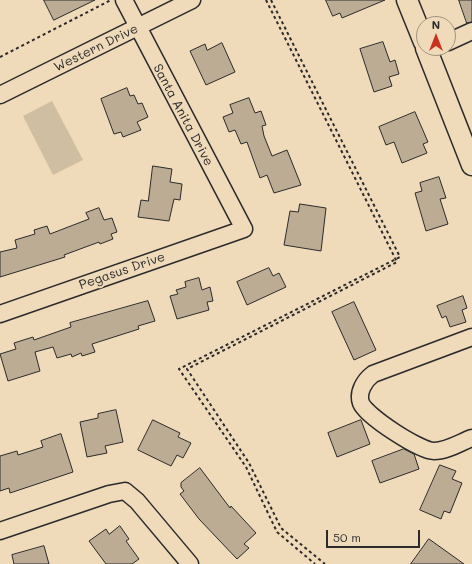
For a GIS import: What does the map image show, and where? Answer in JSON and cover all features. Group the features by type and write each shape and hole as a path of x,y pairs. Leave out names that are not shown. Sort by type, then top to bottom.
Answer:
{"main road":[{"path":"407,0 416,20"},
{"path":"431,56 472,165"}],"street":[{"name":"Santa Anita Drive","path":"124,0 137,28 244,228"},
{"name":"Western Drive","path":"0,95 192,0"},
{"path":"456,38 472,31"},
{"name":"Pegasus Drive","path":"0,314 244,228"},
{"path":"472,337 373,374 364,383 360,397 364,408 373,416 427,450 442,450 472,438"},
{"path":"0,531 108,494 125,491 137,501 190,564"}],"path":[{"path":"0,57 111,0"},
{"path":"266,0 397,262 187,369 250,463 281,528 325,564"},
{"path":"271,0 400,257 179,369 246,468 277,532 315,564"}],"shaded area":[{"path":"52,101 83,160 53,175 23,116"}],"building":[{"path":"44,0 95,0 54,20"},
{"path":"326,0 385,0 342,18 340,13 333,16"},
{"path":"459,0 472,0 472,22 467,23"},
{"path":"383,42 390,62 395,60 399,74 389,77 392,86 374,92 360,49"},
{"path":"222,43 235,72 206,85 190,51 205,44 207,50"},
{"path":"127,88 130,96 134,95 138,104 142,103 148,117 137,122 141,130 123,137 121,132 114,134 101,99"},
{"path":"249,98 255,113 261,111 266,125 262,126 264,136 272,156 287,150 301,185 274,193 267,175 260,178 247,142 241,144 235,130 229,132 223,117 233,113 230,105"},
{"path":"415,112 428,142 423,144 427,153 402,163 394,142 386,145 379,127"},
{"path":"153,166 172,169 170,182 182,184 180,200 174,199 169,221 138,217 141,200 148,201"},
{"path":"439,177 446,198 440,199 448,224 426,231 415,193 422,191 420,183"},
{"path":"300,204 326,208 321,251 284,245 290,211 298,212"},
{"path":"99,208 104,220 112,218 117,232 111,234 113,239 100,244 99,242 64,255 65,257 0,277 0,252 17,248 15,240 35,234 34,230 47,226 50,234 89,219 86,213"},
{"path":"269,268 273,276 279,273 286,287 247,305 237,282"},
{"path":"199,278 202,290 210,287 213,301 207,302 209,310 177,319 170,296 178,294 176,290 186,287 185,282"},
{"path":"463,296 467,308 462,310 466,322 450,327 446,316 442,318 437,306"},
{"path":"148,301 155,321 138,326 139,329 92,344 95,352 82,356 81,353 72,357 71,354 57,358 53,347 35,352 40,371 8,381 0,354 16,349 14,343 33,337 34,340 71,327 70,323"},
{"path":"354,302 376,350 354,360 332,312"},
{"path":"116,410 123,442 105,446 107,453 87,457 80,422 98,418 98,414"},
{"path":"153,420 180,433 178,437 191,443 183,458 177,455 171,466 138,450"},
{"path":"361,420 370,444 337,457 328,433"},
{"path":"61,434 73,472 10,493 9,488 0,491 0,456 17,451 18,455 43,447 41,441"},
{"path":"404,449 414,454 419,469 380,483 372,461"},
{"path":"440,465 456,471 452,479 462,483 450,513 444,511 441,519 420,510"},
{"path":"200,468 230,508 231,506 256,533 244,544 249,548 237,559 199,519 180,494 184,491 181,487 181,483"},
{"path":"120,526 129,539 126,541 139,559 132,564 106,564 89,541 106,529 109,534"},
{"path":"429,539 464,564 411,564"},
{"path":"44,546 49,564 14,564 12,555"}]}
